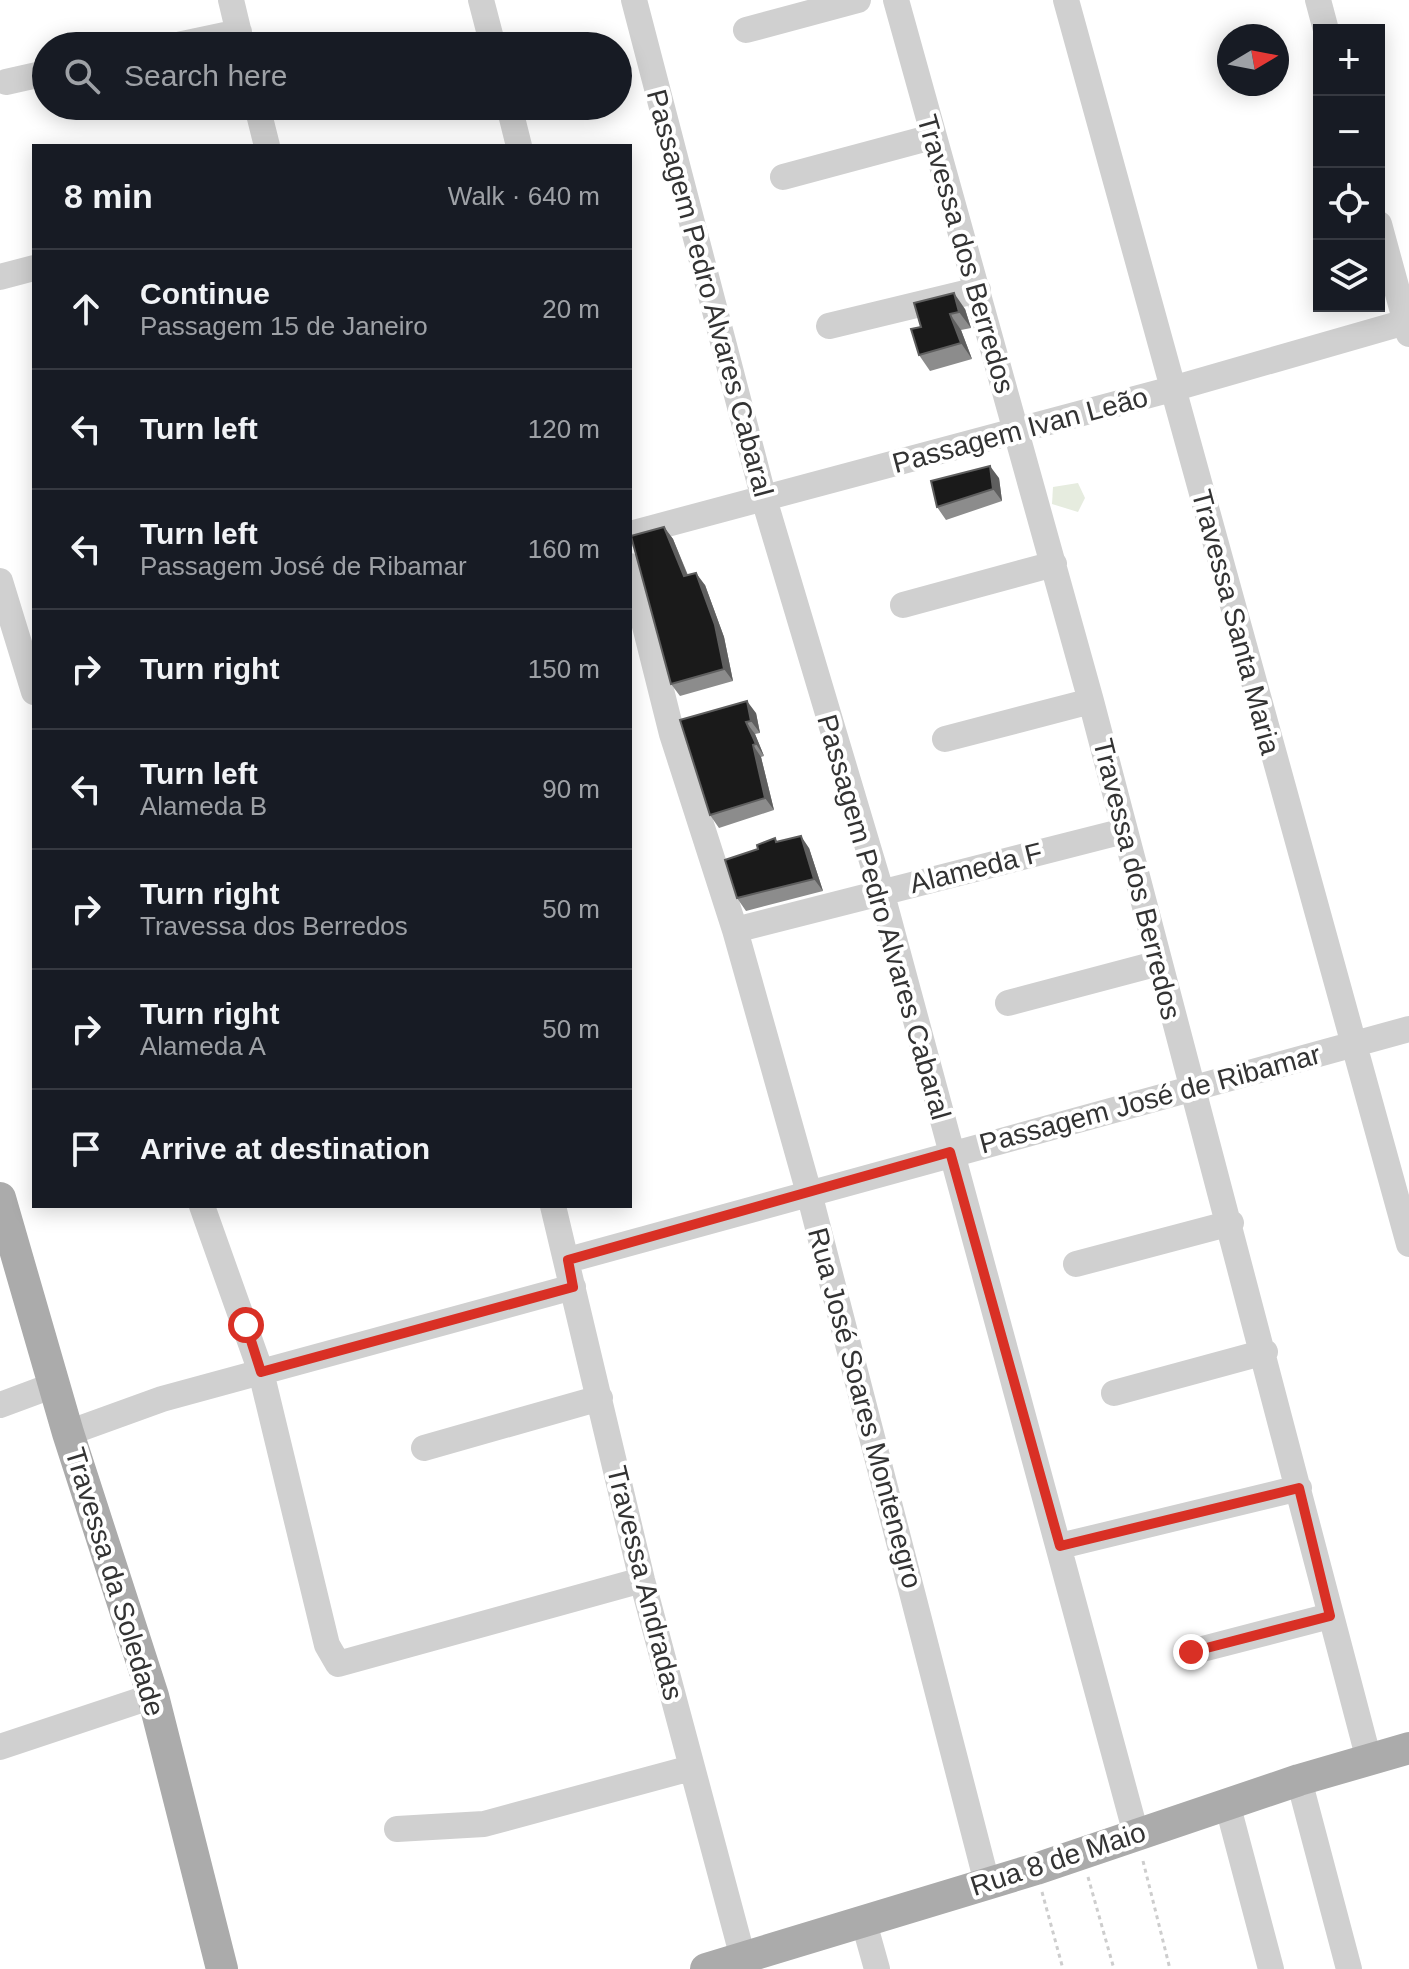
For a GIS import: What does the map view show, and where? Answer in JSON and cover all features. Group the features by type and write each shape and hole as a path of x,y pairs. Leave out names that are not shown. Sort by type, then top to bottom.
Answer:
{"main road":[{"name":"Travessa da Soledade","path":"0,1198 68,1433 153,1696 222,1969"},
{"name":"Rua 8 de Maio","path":"706,1969 1036,1869 1227,1803 1409,1748"}],"street":[{"path":"231,0 238,32"},
{"path":"481,0 489,32"},
{"name":"Passagem Pedro Alvares Cabaral","path":"634,0 764,499 881,891 1136,1834"},
{"path":"746,30 858,0"},
{"name":"Travessa dos Berredos","path":"896,0 1091,701 1191,1091 1231,1223 1265,1352 1369,1760"},
{"name":"Travessa Santa Maria","path":"1066,0 1409,1244"},
{"path":"1318,0 1324,24"},
{"path":"6,82 32,76"},
{"path":"260,120 266,144"},
{"path":"512,120 518,144"},
{"path":"783,177 932,137"},
{"path":"1384,240 1408,326"},
{"path":"0,277 32,269"},
{"path":"829,326 978,290"},
{"name":"Passagem Ivan Leão","path":"632,533 1408,326"},
{"path":"903,605 1054,564"},
{"name":"Rua José Soares Montenegro","path":"632,574 672,734 735,930 809,1193 987,1883"},
{"path":"0,581 32,685"},
{"path":"945,739 1091,701"},
{"name":"Alameda F","path":"735,930 1124,831"},
{"path":"1008,1003 1159,963"},
{"name":"Passagem José de Ribamar","path":"568,1260 950,1152 1191,1091 1409,1029"},
{"path":"203,1208 261,1372 327,1645 338,1664 642,1580"},
{"name":"Travessa Andradas","path":"554,1208 642,1580 743,1958"},
{"path":"1076,1264 1231,1223"},
{"path":"68,1433 162,1399 573,1287"},
{"path":"1114,1393 1265,1352"},
{"path":"0,1405 54,1385"},
{"path":"424,1448 600,1398"},
{"path":"1060,1546 1299,1488"},
{"path":"1191,1652 1330,1616"},
{"path":"0,1747 153,1696"},
{"path":"397,1829 484,1824 691,1768"},
{"path":"1299,1780 1349,1969"},
{"path":"1227,1803 1271,1969"},
{"path":"863,1919 877,1969"}],"path":[{"path":"1136,1834 1170,1969"},
{"path":"1082,1854 1114,1969"},
{"path":"1036,1869 1063,1969"}],"shaded area":[{"path":"1078,483 1085,498 1078,512 1052,504 1053,487"}],"building":[{"path":"954,293 959,312 950,314 961,343 919,355 911,329 921,327 914,303"},
{"path":"990,466 993,489 937,507 931,481"},
{"path":"664,527 684,576 696,573 715,625 724,669 671,684 632,536"},
{"path":"747,701 751,721 746,722 756,744 753,745 765,798 710,815 680,720"},
{"path":"801,836 814,879 737,898 725,860 758,849 757,845 775,838 776,842"}],"route":[{"path":"246,1325 261,1372 573,1287 568,1260 950,1152 1060,1546 1299,1488 1330,1616 1191,1652"}]}
